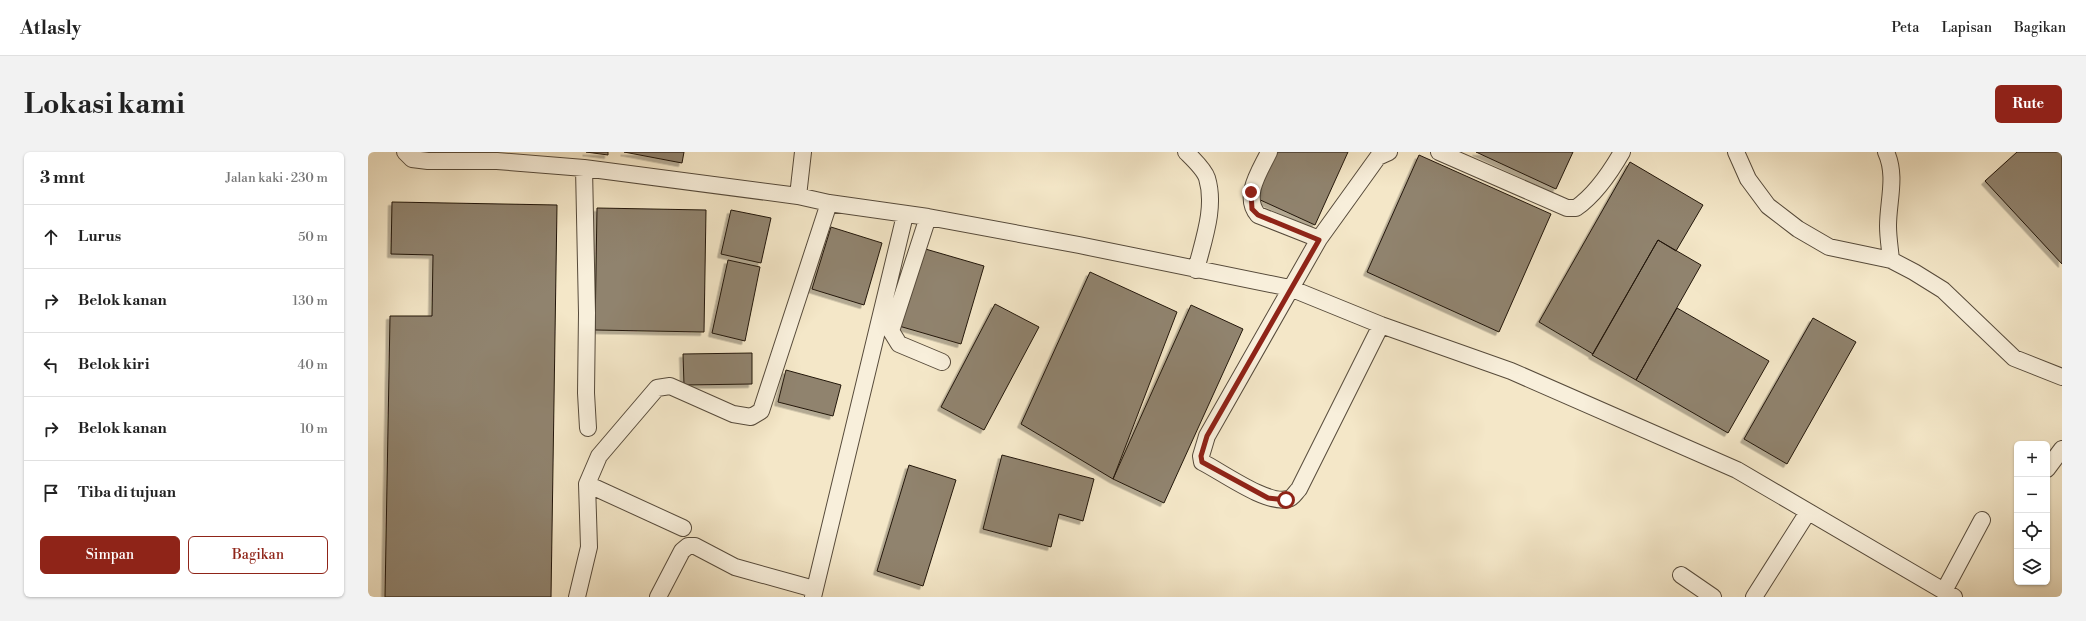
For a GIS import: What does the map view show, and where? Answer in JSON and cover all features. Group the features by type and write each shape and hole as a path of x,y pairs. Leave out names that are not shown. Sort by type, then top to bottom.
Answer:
{"street":[{"path":"405,152 412,159 428,161 496,156 798,196 829,203 928,217 1079,245 1290,288 1380,325 1512,371 1737,470 1949,594 1982,520"},
{"path":"798,196 803,152"},
{"path":"1186,152 1207,177 1210,195 1209,217 1196,270"},
{"path":"1268,152 1251,192 1252,209 1258,215 1319,240"},
{"path":"1380,325 1299,489 1293,497 1286,500 1268,498 1202,462 1201,456 1207,436 1290,288 1319,240 1378,157 1389,152"},
{"path":"1439,152 1567,208 1576,208 1587,200 1611,171 1622,152"},
{"path":"1736,152 1748,179 1768,206 1798,229 1829,247 1891,260 1942,290 2014,358 2062,377"},
{"path":"1886,152 1890,160 1892,179 1888,226 1891,260"},
{"path":"584,168 587,313 586,393 588,428"},
{"path":"577,597 589,547 587,484 599,456 657,388 670,386 733,414 751,417 761,411 829,203"},
{"path":"658,597 682,551 688,546 695,546 735,567 814,593 905,214"},
{"path":"928,217 891,331 899,344 942,362"},
{"path":"2050,465 2062,448"},
{"path":"587,484 683,528"},
{"path":"1754,597 1808,512"},
{"path":"1681,575 1713,597"}],"building":[{"path":"586,152 608,152 608,155"},
{"path":"624,152 684,152 682,163"},
{"path":"1276,152 1348,152 1315,225 1256,198"},
{"path":"1476,152 1573,152 1556,189"},
{"path":"2017,152 2062,152 2062,264 1985,181"},
{"path":"1419,155 1551,214 1499,332 1367,272"},
{"path":"1630,162 1703,205 1676,251 1658,240 1593,354 1539,322"},
{"path":"392,202 557,205 551,597 385,597 390,316 432,316 433,255 391,254"},
{"path":"597,208 706,210 704,332 595,330"},
{"path":"731,210 771,218 761,263 721,254"},
{"path":"831,227 882,243 864,305 812,289"},
{"path":"1658,240 1701,265 1636,380 1592,355"},
{"path":"922,248 984,266 961,344 899,326"},
{"path":"728,260 760,267 745,341 712,333"},
{"path":"1090,272 1177,312 1113,479 1021,424"},
{"path":"995,304 1039,327 984,430 941,407"},
{"path":"1191,305 1243,329 1164,503 1113,479"},
{"path":"1677,308 1769,361 1728,433 1636,380"},
{"path":"1813,318 1856,342 1787,464 1744,439"},
{"path":"752,353 752,384 684,385 683,354"},
{"path":"786,370 841,385 833,416 778,402"},
{"path":"1002,455 1094,479 1083,521 1059,514 1051,547 983,529"},
{"path":"909,465 956,480 923,586 877,571"}],"route":[{"path":"1251,192 1252,209 1258,215 1319,240 1290,288 1207,436 1201,456 1202,462 1268,498 1286,500"}]}
